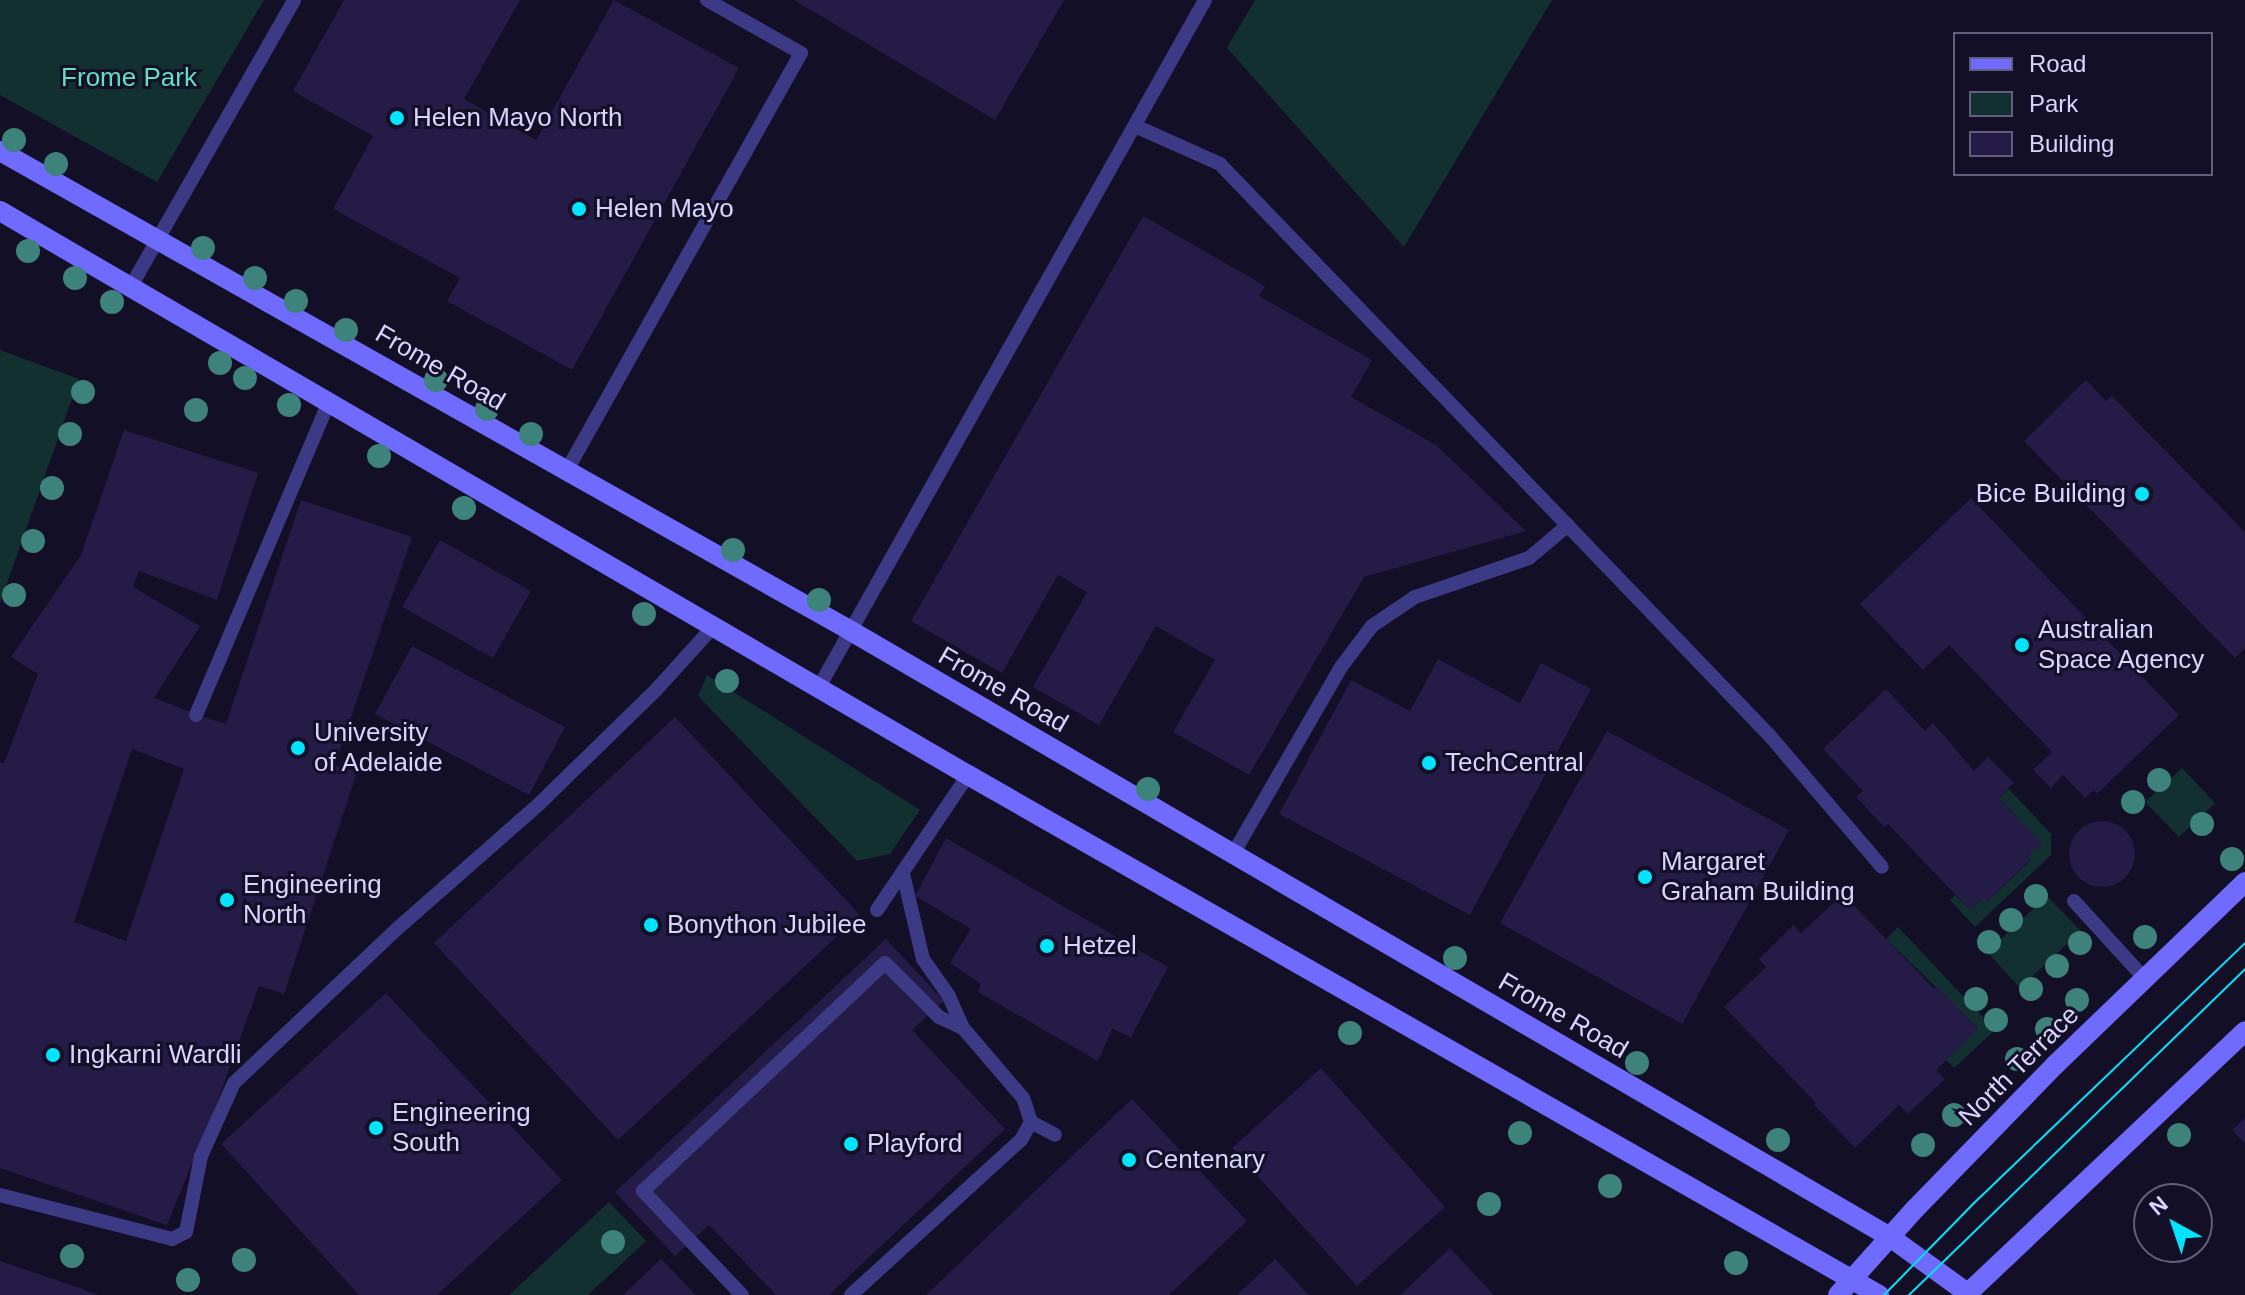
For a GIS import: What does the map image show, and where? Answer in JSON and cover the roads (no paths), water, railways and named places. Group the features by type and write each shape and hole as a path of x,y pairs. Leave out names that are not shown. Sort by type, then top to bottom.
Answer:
{"main road":[{"name":"Frome Road","path":"0,151 851,631 1890,1237 1968,1295"},
{"path":"0,211 968,775 1879,1295"},
{"name":"North Terrace","path":"1838,1295 2055,1065 2245,882"},
{"path":"1968,1295 2245,1031"}],"lane":[{"path":"130,288 294,0"},
{"path":"567,470 801,53 707,0"},
{"path":"819,687 1205,0"},
{"path":"1135,126 1220,164 1770,736 1882,867"},
{"path":"196,715 328,404"},
{"path":"1233,854 1341,667 1372,626 1415,597 1529,558 1568,525"},
{"path":"0,1195 172,1239 186,1232 201,1156 234,1083 398,928 538,805 655,691 714,626"},
{"path":"877,910 968,775"},
{"path":"903,874 923,959 949,996 963,1028 1023,1098 1031,1122 1055,1135"},
{"path":"2074,901 2145,979"},
{"path":"742,1295 643,1191 885,963 939,1017 963,1028"},
{"path":"851,1295 1021,1140 1031,1122"}],"tram line":[{"path":"1884,1295 1972,1205 2245,943"},
{"path":"1909,1295 2245,969"}],"place":[{"name":"Helen Mayo North","path":"397,118"},
{"name":"Helen Mayo","path":"579,209"},
{"name":"Bice Building","path":"2142,494"},
{"name":"Australian Space Agency","path":"2022,645"},
{"name":"University of Adelaide","path":"298,748"},
{"name":"TechCentral","path":"1429,763"},
{"name":"Margaret Graham Building","path":"1645,877"},
{"name":"Engineering North","path":"227,900"},
{"name":"Bonython Jubilee","path":"651,925"},
{"name":"Hetzel","path":"1047,946"},
{"name":"Ingkarni Wardli","path":"53,1055"},
{"name":"Engineering South","path":"376,1128"},
{"name":"Playford","path":"851,1144"},
{"name":"Centenary","path":"1129,1160"}],"park label":[{"name":"Frome Park","path":"129,78"}]}
